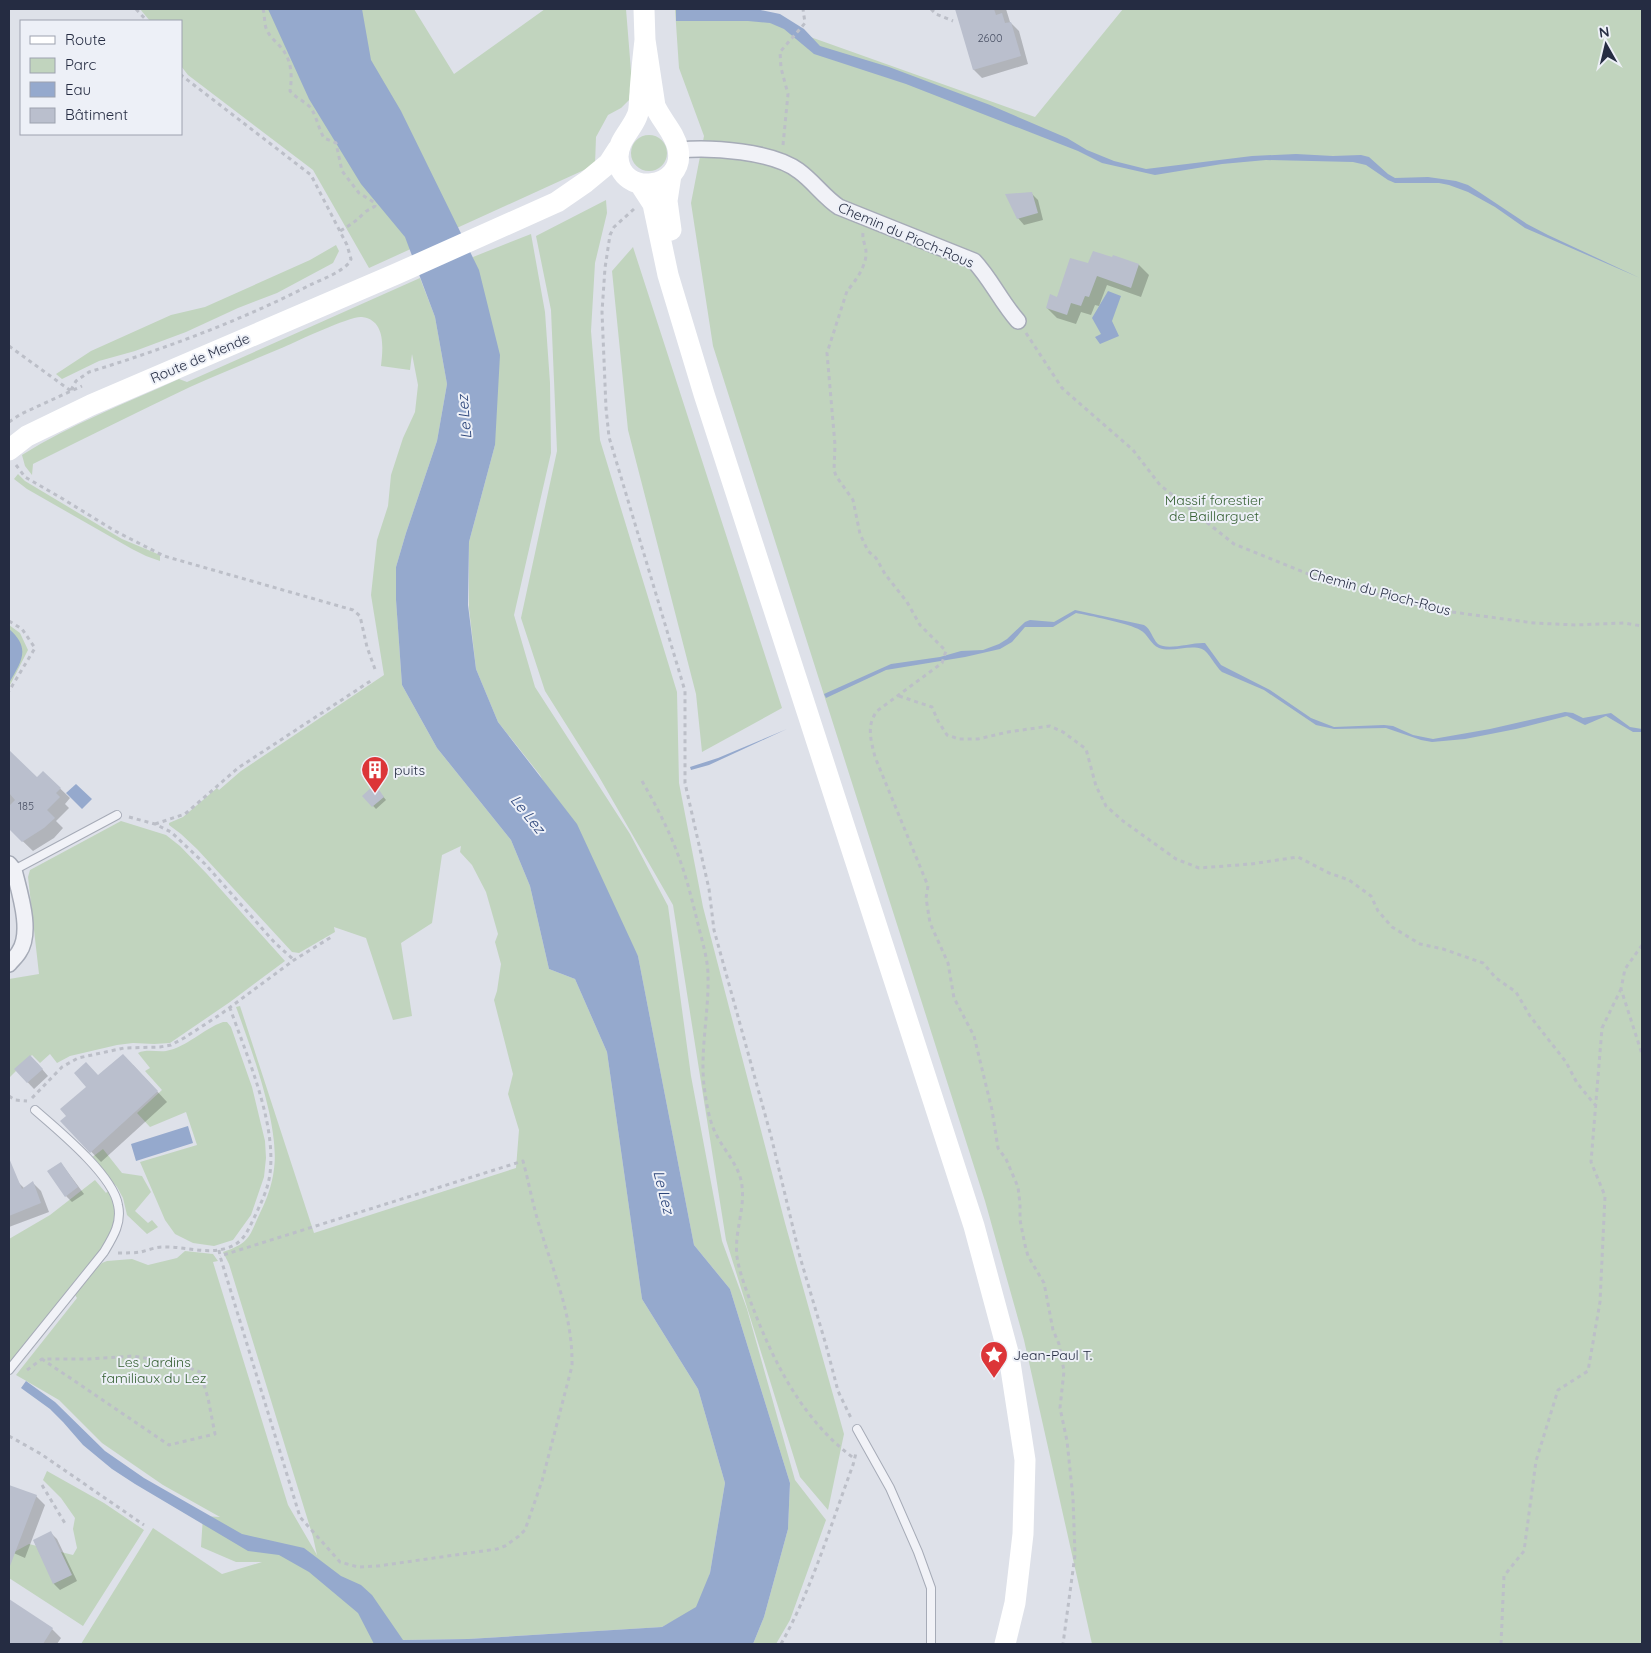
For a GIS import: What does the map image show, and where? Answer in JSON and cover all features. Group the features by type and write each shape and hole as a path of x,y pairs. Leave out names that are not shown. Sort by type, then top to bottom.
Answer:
{"main road":[{"path":"644,9 645,40 655,106 658,115 675,142 679,159 671,175 667,201 678,288 694,361"},
{"path":"586,182 609,163 638,115 645,40"},
{"path":"624,140 620,168 633,179 653,204 668,275 694,361 971,1216 1009,1356 1025,1460 1023,1534 1015,1603 1006,1644"},
{"path":"586,182 606,176 657,184 671,175"},
{"name":"Route de Mende","path":"10,449 27,436 91,405 396,274 557,202 586,182"}],"street":[{"name":"Chemin du Pioch-Rous","path":"675,142 732,150 786,163 799,171 828,200 839,208 974,262 986,274 1005,306 1018,321"},
{"path":"9,964 19,952 25,938 24,918 11,867"}],"lane":[{"path":"11,867 117,815"},
{"path":"9,1370 104,1252 118,1227 118,1205 108,1182 64,1135 35,1110"},
{"path":"857,1429 890,1488 928,1579 931,1588 932,1644"}],"path":[{"path":"136,9 146,20"},
{"path":"263,9 266,28 285,53 290,67 290,91 310,107 324,138 336,143 342,171 359,193 375,203 372,209 365,211 352,225 340,231"},
{"path":"786,163 782,155 788,94 781,68 780,52 805,23 803,9"},
{"path":"931,9 936,14 953,21"},
{"path":"70,390 76,381 88,372 181,341 261,308 347,265 351,259 347,245 311,175 182,76"},
{"path":"636,208 614,227 610,235 605,268 602,312 609,437 685,691 685,783 709,889 714,930 771,1136 800,1257 838,1392 857,1429 855,1459 797,1614 781,1644"},
{"path":"864,217 862,236 867,252 865,261 854,283 846,291 827,352 835,445 834,470 836,476 853,500 860,534 868,551 876,558 885,574 907,602 920,625 946,651 942,663 877,711 872,718 870,727 875,757 928,886 926,898 930,923 948,963 954,998 974,1036 992,1110 998,1148 1006,1159 1018,1187 1024,1244 1028,1256 1044,1282 1053,1330 1059,1344 1064,1371 1060,1408 1067,1441 1073,1498 1075,1555 1063,1644"},
{"name":"Chemin du Pioch-Rous","path":"1018,321 1062,388 1133,450 1160,485 1234,544 1326,581 1437,610 1534,623 1642,626"},
{"path":"9,346 70,390 86,399 91,405"},
{"path":"10,449 17,467 25,477 115,531 164,556 353,610 360,616 367,647 376,672"},
{"path":"9,621 22,629 35,648 9,691"},
{"path":"155,824 185,814 238,768 372,680"},
{"path":"898,696 932,706 938,721 947,735 959,740 978,739 1008,732 1050,726 1063,732 1086,750 1096,786 1106,806 1123,821 1176,859 1199,868 1251,864 1298,857 1329,873 1349,880 1371,896 1378,911 1392,927 1420,944 1443,949 1483,963 1496,978 1516,992 1530,1016 1566,1062 1577,1083 1596,1106"},
{"path":"642,781 656,806 681,863 702,940 708,973 709,1001 703,1063 704,1085 717,1137 733,1161 742,1186 742,1213 737,1238 737,1256 740,1271 762,1332 793,1393 818,1425 855,1459"},
{"path":"117,815 155,824 171,832 205,864 275,943 294,960"},
{"path":"9,1096 15,1100 28,1101 62,1067 78,1058 124,1048 160,1047 184,1038 230,1008 294,960 333,936"},
{"path":"1501,1644 1504,1576 1524,1551 1536,1461 1558,1390 1588,1371 1600,1302 1605,1196 1591,1162 1602,1028 1621,989 1625,969 1642,945"},
{"path":"1621,989 1642,1054"},
{"path":"104,1252 141,1252 162,1247 208,1252 240,1243 247,1233 260,1206 268,1182 270,1160 269,1134 253,1073 230,1008"},
{"path":"219,1250 220,1256 300,1518 340,1562 358,1567 378,1566 497,1549 505,1546 525,1530 534,1506 572,1366 572,1360 568,1316 539,1225 523,1161 220,1256"},
{"path":"133,1356 179,1364 200,1372 208,1398 215,1434 169,1445 42,1359 88,1359 133,1356"},
{"path":"9,1436 40,1454 144,1525"},
{"path":"42,1485 66,1525"}],"green space":[{"path":"140,9 414,9 454,74 545,9 626,9 633,96 621,108 608,115 596,137 595,165 369,268 313,170 188,75 182,67 182,20 149,20"},
{"name":"Massif forestier de Baillarguet","path":"675,9 732,9 1035,117 1123,9 1642,9 1642,1644 1092,1644 1024,1340 985,1201 713,346 691,203 704,136 679,68"},
{"path":"649,135 662,140 667,153 662,166 649,171 636,166 631,153 636,140"},
{"path":"606,200 607,213 595,263 591,331 600,440 677,692 679,783 703,907 785,1223 844,1434 828,1510 800,1477 726,1240 673,905 598,775 545,691 521,618 557,451 551,310 536,236"},
{"path":"531,234 545,312 550,383 551,453 514,615 535,687 630,834 668,906 691,1076 722,1241 747,1309 795,1480 826,1520 790,1620 776,1644 753,1644 764,1617 788,1529 790,1483 730,1289 694,1245 638,956 540,775 498,722 476,669 469,608 469,542 495,445 473,257"},
{"path":"336,245 339,251 333,263 277,293 238,308 186,332 135,351 99,361 62,379 56,374 91,351 171,315 205,307 310,260"},
{"path":"633,247 782,708 702,752 696,694 628,430 612,271"},
{"name":"Les Jardins familiaux du Lez","path":"420,278 435,317 447,384 437,441 396,567 396,600 402,685 437,748 511,840 530,886 549,969 575,979 607,1052 642,1299 698,1389 725,1483 710,1573 699,1607 662,1627 468,1639 403,1640 375,1644 81,1644 153,1528 222,1574 262,1562 236,1562 201,1547 203,1516 220,1517 163,1485 102,1443 59,1400 16,1375 77,1298 75,1295 93,1271 107,1261 132,1259 148,1265 177,1258 185,1251 213,1254 218,1261 213,1262 288,1505 317,1555 229,1264 223,1252 244,1242 251,1234 272,1181 275,1151 273,1131 263,1087 236,1007 240,1006 314,1233 516,1168 519,1130 508,1094 513,1074 494,1000 501,964 495,942 498,934 486,892 472,865 460,852 461,846 442,855 432,923 401,943 412,1016 393,1020 366,938 334,927 335,932 299,953 292,952 197,849 169,825 169,823 183,817 217,788 219,790 241,771 384,675 371,595 377,540 388,506 391,475 403,438 415,412 418,385 412,354 410,370 381,366 382,343 379,329 370,319 356,317 324,329 150,406 33,464 32,475 25,466 22,455 60,433 119,405 179,379 187,382"},
{"path":"18,474 25,481 122,539 160,555 160,561 132,549 27,489 14,479"},
{"path":"9,625 20,633 28,650 9,687"},
{"path":"121,821 166,835 180,846 285,961 170,1043 117,1045 70,1056 57,1063 50,1054 40,1063 32,1055 9,1078 9,979 39,974 28,877 30,870"},
{"path":"223,1022 227,1022 231,1027 252,1087 265,1141 266,1158 264,1177 251,1215 233,1240 214,1246 193,1243 175,1234 165,1220 140,1162 197,1145 186,1112 150,1127 137,1113 162,1090 145,1071 150,1068 138,1053 174,1049"},
{"path":"103,1149 122,1173 142,1176 151,1192 135,1211 148,1223 152,1220 158,1227 147,1234 127,1215 123,1198 117,1187 91,1158"},
{"path":"95,1180 106,1193 108,1191 114,1203 115,1221 109,1239 9,1365 9,1239 50,1215"},
{"path":"47,1471 104,1503 144,1530 83,1626 9,1578 9,1549 16,1551 29,1544 73,1555 77,1548 73,1529 75,1518 61,1498 43,1480"}],"water":[{"name":"Le Lez","path":"268,9 362,9 371,60 401,111 479,270 500,355 495,445 469,542 468,605 476,669 498,722 577,824 638,956 694,1245 730,1289 790,1483 788,1529 764,1617 753,1644 374,1644 358,1613 309,1572 279,1555 248,1551 135,1484 112,1469 83,1445 50,1409 21,1388 26,1381 55,1402 105,1451 144,1478 242,1534 304,1548 341,1576 361,1585 372,1595 403,1640 468,1639 662,1627 696,1607 710,1573 725,1483 698,1389 642,1299 607,1052 575,979 549,969 530,886 511,840 437,748 402,685 396,600 396,567 437,441 447,384 435,317 405,237 361,184 309,99"},
{"path":"676,9 756,9 780,14 804,29 820,46 889,67 990,105 1067,138 1087,150 1114,161 1146,169 1252,156 1296,154 1361,155 1369,157 1395,178 1428,177 1456,181 1468,185 1527,224 1640,278 1525,228 1495,207 1468,192 1449,185 1439,183 1395,183 1366,165 1353,162 1266,160 1222,164 1155,175 1102,163 1078,151 906,84 814,54 784,29 770,23 748,21 676,21"},
{"path":"1108,291 1121,296 1112,321 1119,336 1100,344 1095,337 1101,334 1092,318"},
{"path":"1075,610 1144,625 1158,644 1162,646 1205,643 1221,665 1270,690 1311,718 1334,727 1393,726 1413,735 1433,739 1490,729 1565,712 1573,713 1583,718 1611,713 1630,727 1642,729 1642,732 1633,732 1606,716 1585,725 1567,716 1465,739 1432,742 1386,728 1334,729 1316,725 1264,690 1222,672 1202,649 1192,647 1170,650 1159,648 1143,632 1128,625 1076,613 1053,627 1025,627 1012,642 1000,649 965,657 886,670 826,698 824,694 891,664 940,657 961,651 983,650 1007,639 1025,622 1030,620 1054,622"},
{"path":"9,629 20,642 22,655 18,668 9,683"},
{"path":"787,729 709,765 691,770 690,767 718,758"},
{"path":"76,784 92,799 82,809 66,793"},
{"path":"188,1126 193,1143 136,1161 131,1144"}],"building":[{"path":"955,9 994,9 996,15 1002,13 1005,23 1011,22 1021,56 973,70"},
{"path":"1032,192 1038,213 1017,219 1005,194"},
{"path":"1093,251 1112,257 1113,255 1139,264 1131,288 1097,276 1089,297 1085,296 1081,306 1071,303 1067,315 1046,308 1050,294 1057,297 1070,258 1088,263"},
{"path":"9,750 37,777 43,771 61,788 56,793 60,797 47,810 55,818 44,828 22,842 9,829 9,806 15,800 9,793"},
{"name":"puits","path":"375,784 384,797 372,807 362,796"},
{"path":"123,1054 158,1091 90,1153 60,1121 66,1116 60,1109 86,1087 74,1073 86,1062 98,1075"},
{"path":"30,1055 43,1069 27,1083 14,1069"},
{"path":"9,1158 22,1189 33,1181 41,1203 9,1216"},
{"path":"61,1162 78,1187 65,1197 47,1171"},
{"path":"9,1485 37,1495 10,1566 9,1566"},
{"path":"51,1531 72,1575 53,1584 33,1540"},
{"path":"9,1599 53,1628 43,1644 9,1644"}],"place":[{"name":"puits","path":"375,794"},
{"name":"Jean-Paul T.","path":"994,1379"}]}
